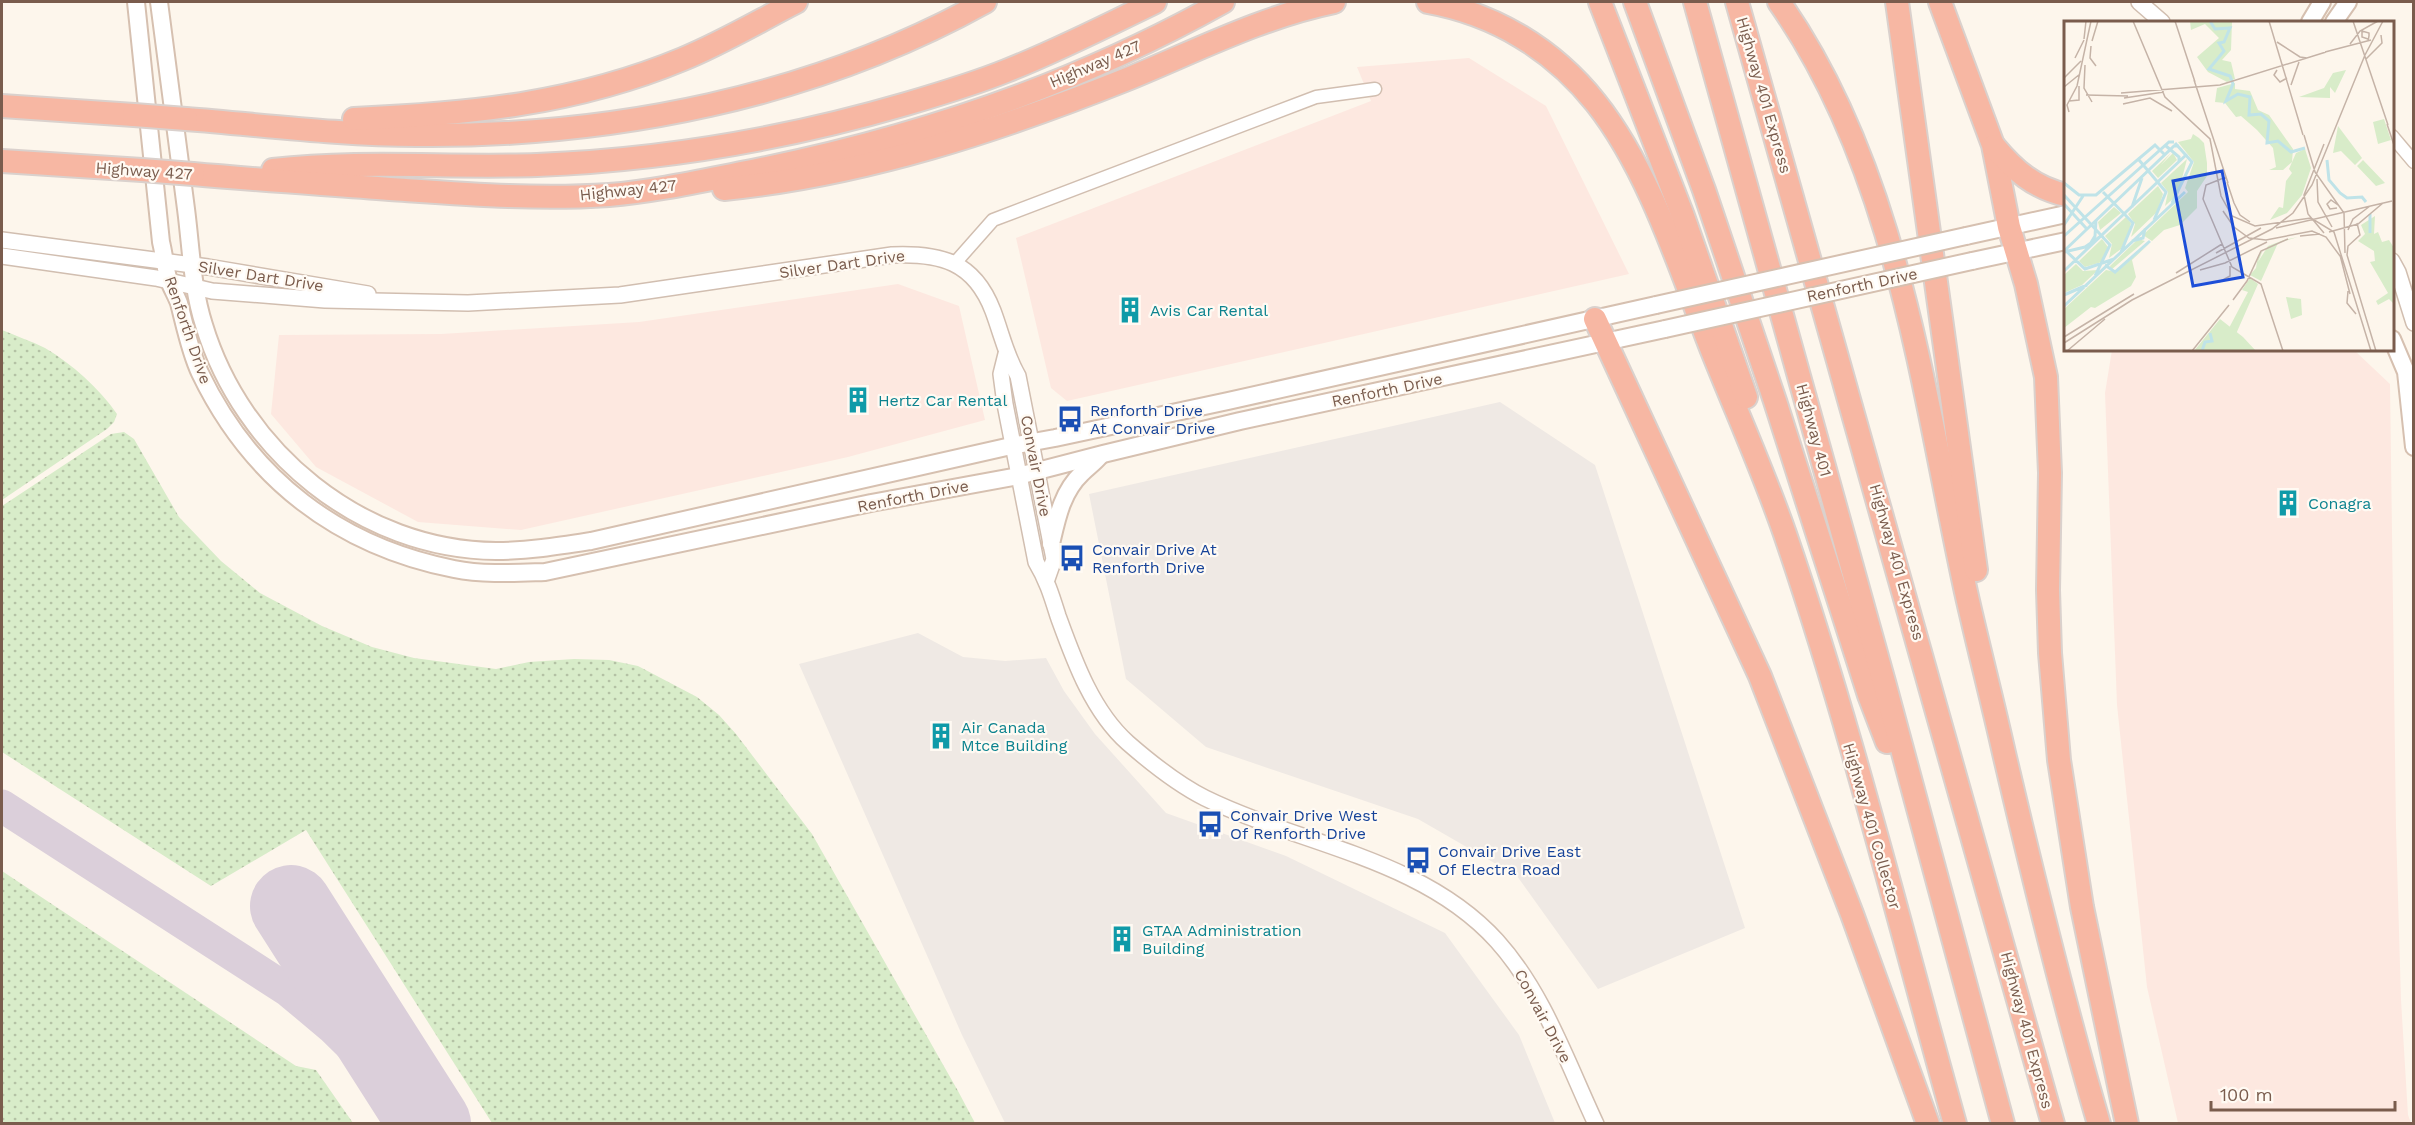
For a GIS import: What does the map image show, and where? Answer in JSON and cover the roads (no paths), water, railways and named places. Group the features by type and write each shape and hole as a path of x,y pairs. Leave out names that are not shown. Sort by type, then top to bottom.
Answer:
{"highway":[{"path":"235,123 400,117 486,111 579,94 643,75 684,59 796,2"},
{"path":"2,106 366,133 456,135 555,129 660,114 801,82 911,40 985,2"},
{"path":"201,175 332,165 538,165 692,152 765,139 863,117 995,75 1107,26 1155,2"},
{"name":"Highway 427","path":"2,161 476,195 543,197 612,195 697,182 786,164 863,146 944,123 1090,68 1223,2"},
{"path":"612,195 758,186 878,162 951,143 1130,78 1274,18 1334,2"},
{"path":"1428,2 1462,9 1498,23 1539,47 1579,83 1622,140 1662,225 1783,530"},
{"path":"1600,2 1707,282 1758,432 1783,530"},
{"path":"1635,2 1704,190 1775,401 1869,695 1931,859 2003,1124"},
{"name":"Highway 401","path":"1695,2 1931,859"},
{"name":"Highway 401 Express","path":"1737,2 2053,1124"},
{"path":"1779,2 1798,29 1835,95 1866,174 1905,300 1966,593 2051,951 2099,1124"},
{"path":"1896,2 1966,502 2004,753"},
{"path":"1940,2 1993,144 2009,227 2029,294 2046,376 2050,450 2050,643 2060,770 2082,907 2127,1124"},
{"path":"1993,144 2010,166 2026,179 2064,194"},
{"path":"1595,319 1760,676 1852,914 1928,1124"},
{"name":"Highway 401 Collector","path":"1783,530 1823,652 1955,1124"}],"main road":[{"name":"Renforth Drive","path":"136,2 165,262 199,371 222,415 243,446 269,475 338,527 410,557 456,569 502,574 545,572 871,503 1018,476 1240,421 2064,242"},
{"name":"Renforth Drive","path":"159,2 192,266 203,324 218,365 237,402 264,439 312,485 347,508 395,531 438,544 495,551 540,549 591,541 1011,446 2064,214"},
{"path":"2311,21 2322,2"},
{"path":"2335,21 2348,2"},
{"path":"2394,344 2406,372 2414,447"},
{"path":"1051,544 1061,503 1069,489 1082,473 1103,454"}],"street":[{"path":"2139,2 2161,21"},
{"path":"955,262 993,220 1316,97 1375,88"},
{"path":"2394,138 2414,162"},
{"name":"Silver Dart Drive","path":"2,240 192,266 412,301"},
{"name":"Silver Dart Drive","path":"2,256 169,280 212,291 325,300 468,303 620,295 892,255 931,255 955,262"},
{"name":"Convair Drive","path":"955,262 979,287 992,309 1006,354 1018,376 1054,559 1047,579"},
{"path":"2394,265 2414,323"},
{"name":"Convair Drive","path":"1006,354 1001,374 1011,446 1036,562 1047,579 1071,652 1109,723 1136,749 1172,778 1207,798 1399,873 1440,894 1473,917 1495,939 1528,982 1596,1124"}],"place":[{"name":"Avis Car Rental","path":"1130,310"},
{"name":"Hertz Car Rental","path":"858,400"},
{"name":"Renforth Drive At Convair Drive","path":"1070,419"},
{"name":"Conagra","path":"2288,503"},
{"name":"Convair Drive At Renforth Drive","path":"1072,558"},
{"name":"Air Canada Mtce Building","path":"941,736"},
{"name":"Convair Drive West Of Renforth Drive","path":"1210,824"},
{"name":"Convair Drive East Of Electra Road","path":"1418,860"},
{"name":"GTAA Administration Building","path":"1122,939"}]}
